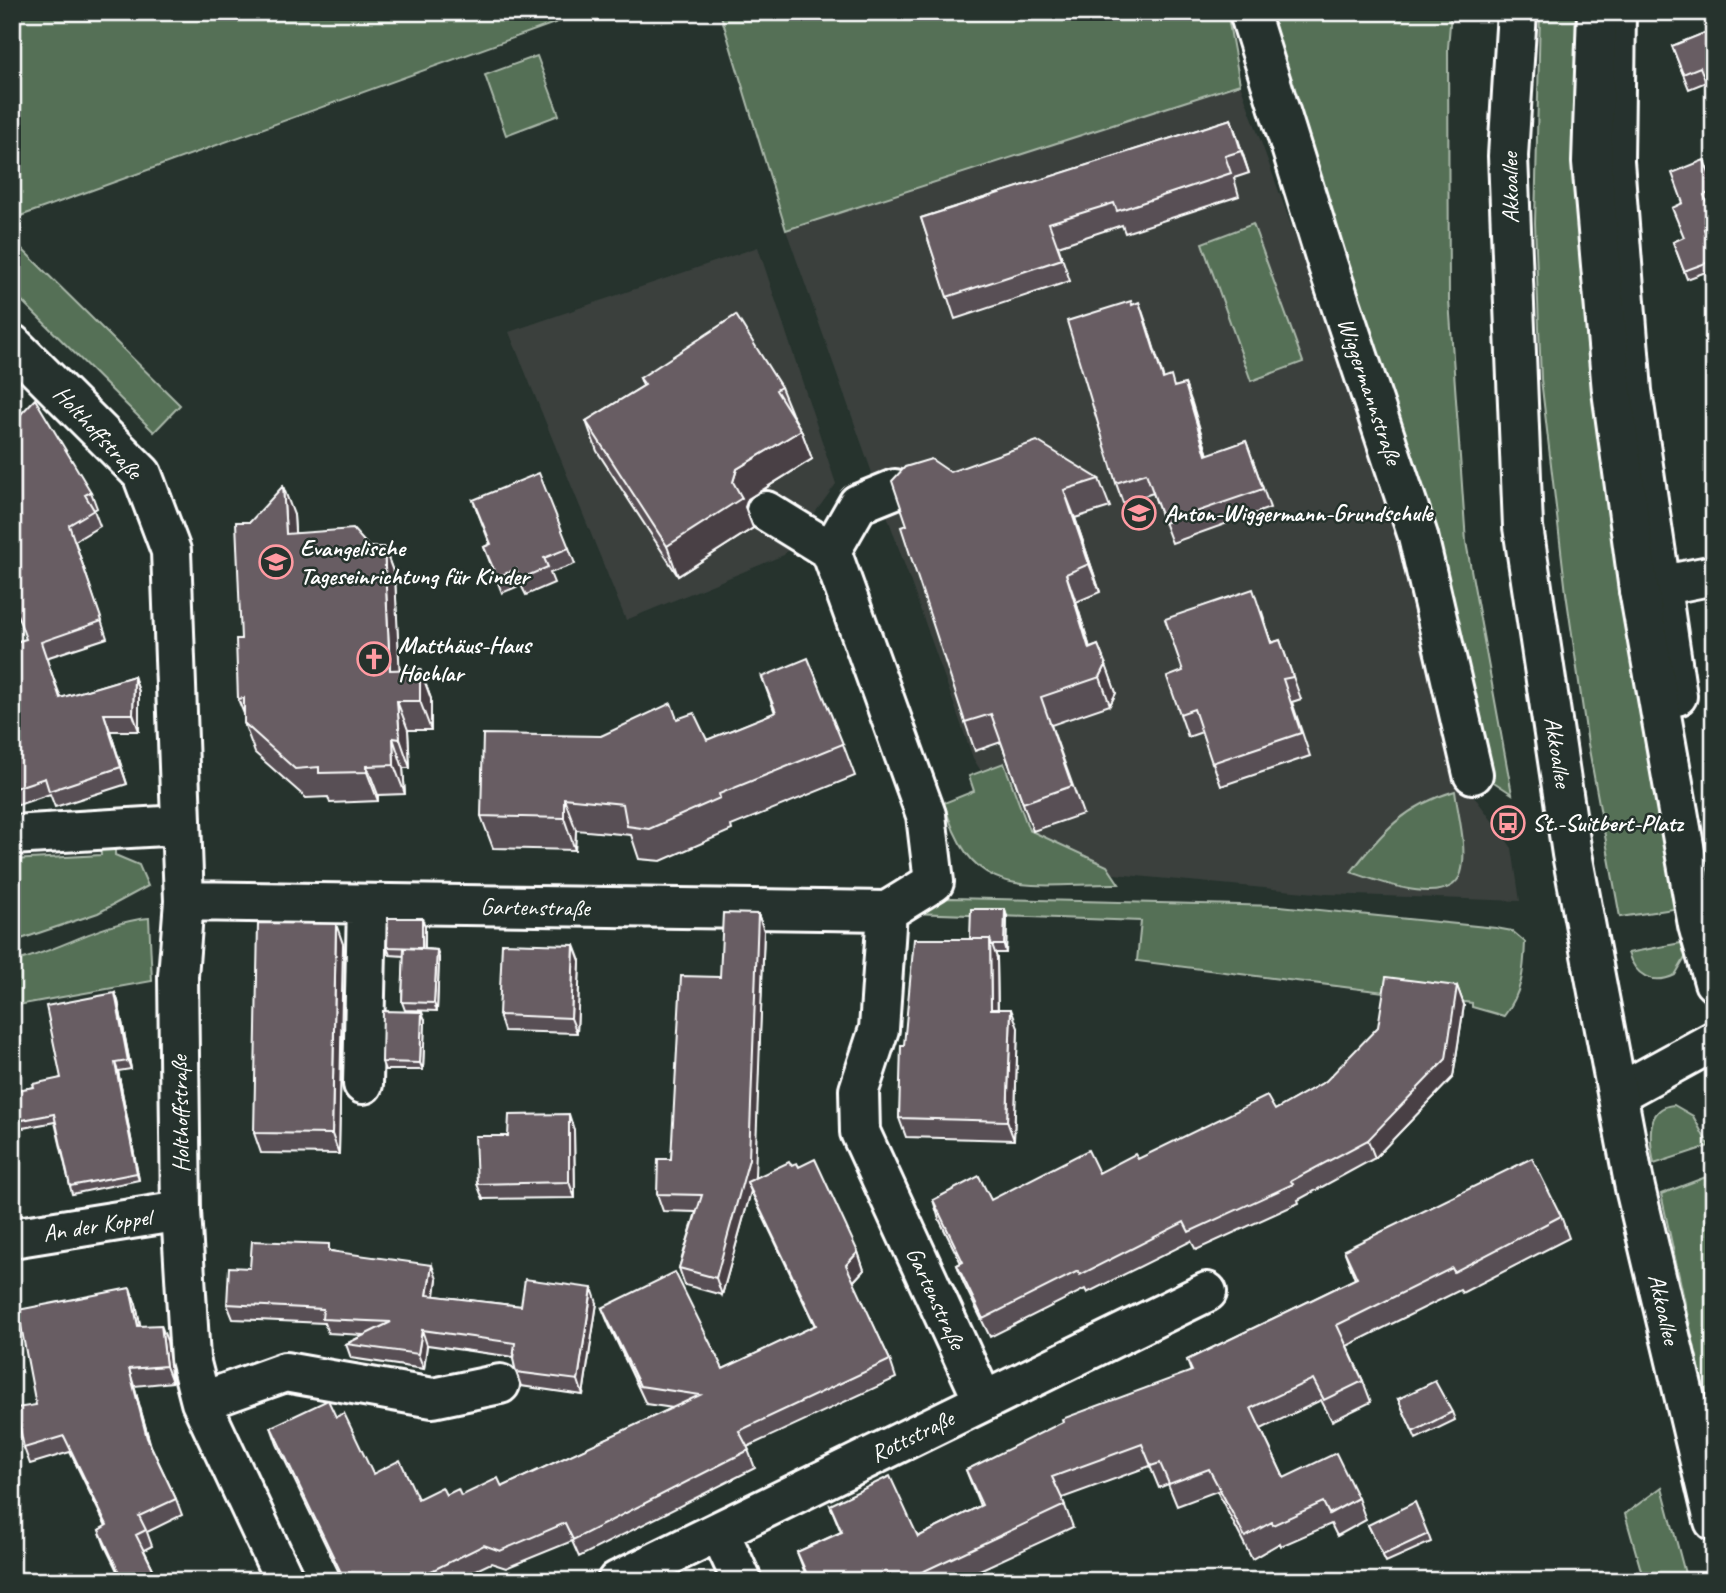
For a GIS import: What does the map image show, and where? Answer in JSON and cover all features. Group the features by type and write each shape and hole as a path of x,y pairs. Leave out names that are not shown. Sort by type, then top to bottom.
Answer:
{"street":[{"name":"Wiggermannstraße","path":"1250,12 1328,266 1418,536 1473,774"},
{"name":"Akkoallee","path":"1517,12 1508,156 1524,527 1572,854 1635,1188 1714,1521"},
{"path":"1597,12 1592,162 1612,391 1714,908"},
{"path":"1616,12 1614,161 1649,588 1698,925 1714,982"},
{"name":"Holthoffstraße","path":"12,344 142,474 171,551 184,901 177,976 181,1211 190,1359 201,1402 285,1581"},
{"path":"831,551 858,504 895,489"},
{"path":"766,511 831,551 926,814 934,882 887,911"},
{"path":"1649,588 1714,575"},
{"path":"12,835 180,825"},
{"name":"Gartenstraße","path":"184,901 887,911 879,1030 859,1090 860,1132 984,1401"},
{"path":"363,1084 367,905"},
{"path":"1619,1093 1714,1041"},
{"name":"An der Koppel","path":"12,1238 181,1211"},
{"name":"Rottstraße","path":"617,1581 1207,1292"},
{"path":"201,1402 285,1372 433,1398 500,1384"},
{"path":"719,1531 743,1581"}],"shaded area":[{"name":"Anton-Wiggermann-Grundschule","path":"1240,84 1356,404 1407,561 1468,788 1512,848 1520,901 1327,894 1040,867 973,758 786,230"},
{"path":"758,247 836,484 784,555 626,620 509,332"}],"green space":[{"path":"12,12 585,12 12,219"},
{"path":"720,12 1227,12 1240,84 786,230"},
{"path":"1270,12 1451,12 1448,48 1449,300 1466,542 1512,794 1480,773 1418,510"},
{"path":"1540,12 1585,12 1680,908 1620,917 1588,744 1566,593 1541,379 1535,223"},
{"path":"537,56 559,115 506,135 485,75"},
{"path":"1253,224 1303,362 1251,381 1202,243"},
{"path":"19,246 180,405 154,432 12,291 12,251"},
{"path":"1004,763 1029,830 1107,866 1119,884 1033,885 1009,882 989,874 971,859 956,836 944,803 974,791 969,776"},
{"path":"1455,791 1462,832 1463,864 1454,884 1442,890 1427,891 1393,886 1351,872 1396,822 1422,804"},
{"path":"115,839 115,855 139,865 148,886 98,913 12,942 12,860 101,855 100,840"},
{"path":"936,899 1280,906 1496,928 1512,931 1525,942 1524,963 1515,999 1504,1016 1472,1007 1472,1003 1137,961 1141,921 913,913"},
{"path":"149,918 152,981 12,1006 12,962 114,925"},
{"path":"1686,942 1685,958 1675,975 1667,978 1652,979 1640,973 1628,953"},
{"path":"1674,1105 1693,1116 1709,1146 1654,1164 1651,1146 1653,1119 1664,1107"},
{"path":"1714,1174 1714,1436 1661,1194"},
{"path":"1662,1487 1687,1581 1644,1581 1625,1514"}],"building":[{"path":"1707,12 1714,12 1714,102 1700,67 1683,74 1672,46 1712,30"},
{"path":"1231,119 1241,151 1225,156 1231,173 1117,211 1114,203 1049,223 1062,259 947,297 921,218"},
{"path":"1704,160 1714,187 1714,191 1704,195 1714,225 1704,229 1714,252 1714,260 1684,271 1673,242 1684,237 1672,208 1683,203 1672,173"},
{"path":"1131,301 1132,305 1139,302 1163,379 1171,376 1174,387 1185,384 1206,455 1246,441 1263,489 1164,523 1146,473 1116,483 1067,321"},
{"path":"736,315 781,387 776,390 801,430 737,469 733,482 742,498 667,546 586,421 645,385 640,378"},
{"path":"35,399 91,492 85,495 94,510 69,525 102,621 41,642 60,698 134,676 133,714 104,714 121,767 49,791 45,778 12,789 12,643 26,639 12,600 12,579 20,576 12,564 12,407 20,415"},
{"path":"1037,441 1099,479 1064,490 1089,564 1066,574 1089,649 1098,645 1106,665 1100,677 1041,697 1072,786 1023,803 991,714 965,722 901,527 907,525 892,481 905,467 931,459 950,472"},
{"path":"539,473 569,548 544,558 548,567 520,579 516,569 497,577 484,547 491,544 473,500"},
{"name":"Matthäus-Haus Hochlar","path":"283,486 286,534 353,529 369,547 384,547 390,670 420,669 420,701 397,701 400,739 393,738 394,765 367,766 367,772 319,773 319,767 295,769 244,723 244,698 238,699 236,639 241,639 236,522 250,522"},
{"path":"1253,589 1271,643 1280,640 1293,677 1283,679 1301,733 1212,763 1194,709 1180,714 1167,677 1183,671 1165,619"},
{"path":"808,658 843,744 719,794 720,798 649,829 627,826 623,804 564,798 564,818 481,816 483,734 601,736 671,703 677,719 694,713 707,740 776,712 762,677"},
{"path":"971,909 1005,909 1004,945 992,945 990,939 970,939"},
{"path":"723,913 758,914 749,1159 716,1278 679,1268 702,1195 657,1194 658,1159 671,1159 681,976 720,977"},
{"path":"388,918 422,918 422,948 387,947"},
{"path":"258,923 336,924 332,1134 254,1133"},
{"path":"914,939 990,939 991,1009 1011,1009 1007,1121 899,1118 901,1045 904,1045"},
{"path":"502,943 574,945 571,1018 499,1015"},
{"path":"404,948 437,950 434,1003 402,1002"},
{"path":"1386,977 1457,986 1446,1059 1368,1140 1291,1181 1293,1184 1189,1232 1184,1222 1080,1275 1078,1271 983,1319 957,1265 963,1262 933,1200 979,1176 991,1200 1088,1150 1099,1173 1135,1154 1138,1159 1267,1096 1275,1110 1326,1081 1378,1027"},
{"path":"115,993 128,1061 115,1063 137,1173 70,1186 54,1114 12,1122 12,1091 61,1078 46,1006"},
{"path":"383,1011 422,1012 420,1063 382,1062"},
{"path":"569,1114 569,1182 477,1184 475,1136 508,1136 509,1115"},
{"path":"1532,1158 1561,1216 1454,1272 1452,1268 1337,1325 1363,1381 1324,1400 1313,1379 1251,1408 1284,1478 1336,1453 1358,1498 1329,1514 1323,1502 1273,1525 1272,1522 1245,1537 1209,1469 1169,1484 1160,1463 1151,1466 1142,1444 1052,1477 1065,1505 903,1581 810,1581 797,1552 842,1532 830,1505 890,1476 918,1537 982,1505 966,1470 1063,1422 1062,1419 1192,1371 1187,1360 1357,1278 1344,1250"},
{"path":"815,1159 858,1252 846,1265 890,1360 739,1431 749,1450 573,1540 565,1523 500,1551 484,1545 421,1576 423,1581 345,1581 271,1427 328,1400 336,1417 344,1413 373,1474 400,1460 418,1499 442,1487 446,1495 458,1489 461,1496 498,1478 502,1487 700,1395 640,1386 602,1308 675,1272 723,1369 816,1325 747,1182 789,1162 791,1165 797,1163 799,1167"},
{"path":"252,1241 329,1244 329,1251 432,1265 427,1295 521,1306 525,1279 592,1288 578,1380 516,1372 513,1359 515,1343 422,1330 418,1354 346,1344 391,1322 322,1319 323,1309 227,1304 229,1267 250,1268"},
{"path":"130,1288 138,1326 161,1325 166,1366 129,1369 147,1438 176,1499 139,1516 146,1530 136,1535 159,1581 123,1581 99,1530 107,1525 64,1436 24,1448 16,1408 36,1405 18,1310"},
{"path":"1435,1381 1452,1412 1413,1432 1398,1399"},
{"path":"1415,1502 1428,1534 1383,1555 1368,1525"},
{"path":"1601,1573 1604,1581 1585,1581"}],"place":[{"name":"Anton-Wiggermann-Grundschule","path":"1139,513"},
{"name":"Evangelische Tageseinrichtung für Kinder","path":"276,562"},
{"name":"Matthäus-Haus Hochlar","path":"374,659"},
{"name":"St.-Suitbert-Platz","path":"1508,823"}]}
